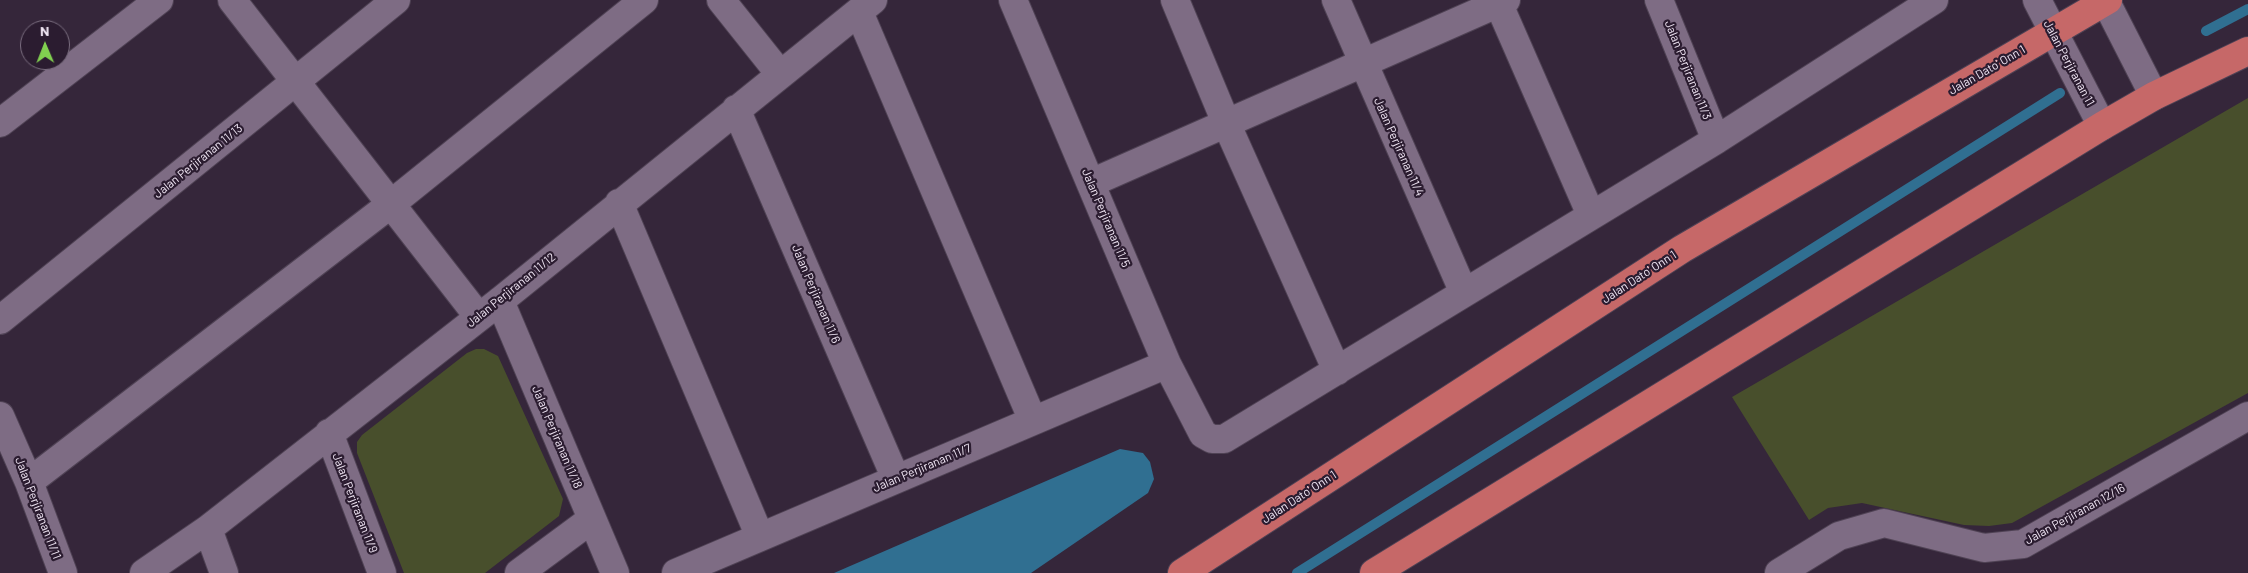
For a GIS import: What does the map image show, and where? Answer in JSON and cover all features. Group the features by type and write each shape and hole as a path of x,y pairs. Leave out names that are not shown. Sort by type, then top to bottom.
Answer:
{"main road":[{"name":"Jalan Dato' Onn 1","path":"1182,573 1682,249 2106,0"},
{"path":"1374,573 2102,126 2154,96 2248,51"}],"street":[{"path":"0,124 159,0"},
{"path":"232,0 478,316"},
{"name":"Jalan Perjiranan 11/13","path":"0,320 396,0"},
{"path":"29,482 390,204 644,0"},
{"path":"721,0 780,74"},
{"name":"Jalan Perjiranan 11/5","path":"1013,0 1168,364 1203,434 1212,438 1224,439 1337,371"},
{"path":"1175,0 1227,124 1337,371 1716,140 1934,0"},
{"name":"Jalan Perjiranan 11/4","path":"1336,0 1464,293"},
{"name":"Jalan Perjiranan 11/3","path":"1659,0 1716,140"},
{"name":"Jalan Perjiranan 11","path":"2037,0 2102,126"},
{"path":"2106,0 2154,96"},
{"path":"1091,183 1501,1 1591,215"},
{"path":"866,6 1033,421"},
{"name":"Jalan Perjiranan 11/12","path":"144,573 208,528 500,300 866,6"},
{"name":"Jalan Perjiranan 11/6","path":"736,109 896,479"},
{"path":"619,203 760,537"},
{"name":"Jalan Perjiranan 11/18","path":"500,300 615,573"},
{"name":"Jalan Perjiranan 11/7","path":"676,573 1168,364"},
{"name":"Jalan Perjiranan 11/11","path":"0,416 29,482 63,573"},
{"name":"Jalan Perjiranan 12/16","path":"1779,573 1839,536 1884,524 1984,548 2023,544 2248,416"},
{"name":"Jalan Perjiranan 11/9","path":"329,433 382,573"},
{"path":"519,573 592,519"},
{"path":"208,528 224,573"}],"green space":[{"path":"2248,98 2248,393 2012,523 1989,526 1964,525 1862,503 1828,508 1809,520 1732,397"},
{"path":"476,349 484,349 498,356 563,499 559,516 485,573 404,573 357,453 357,442 362,435 467,353"}],"water":[{"path":"1120,449 1143,453 1150,462 1154,479 1148,493 1031,573 834,573"}],"waterway":[{"path":"2206,31 2248,9"},
{"path":"1297,573 2060,93"}]}
